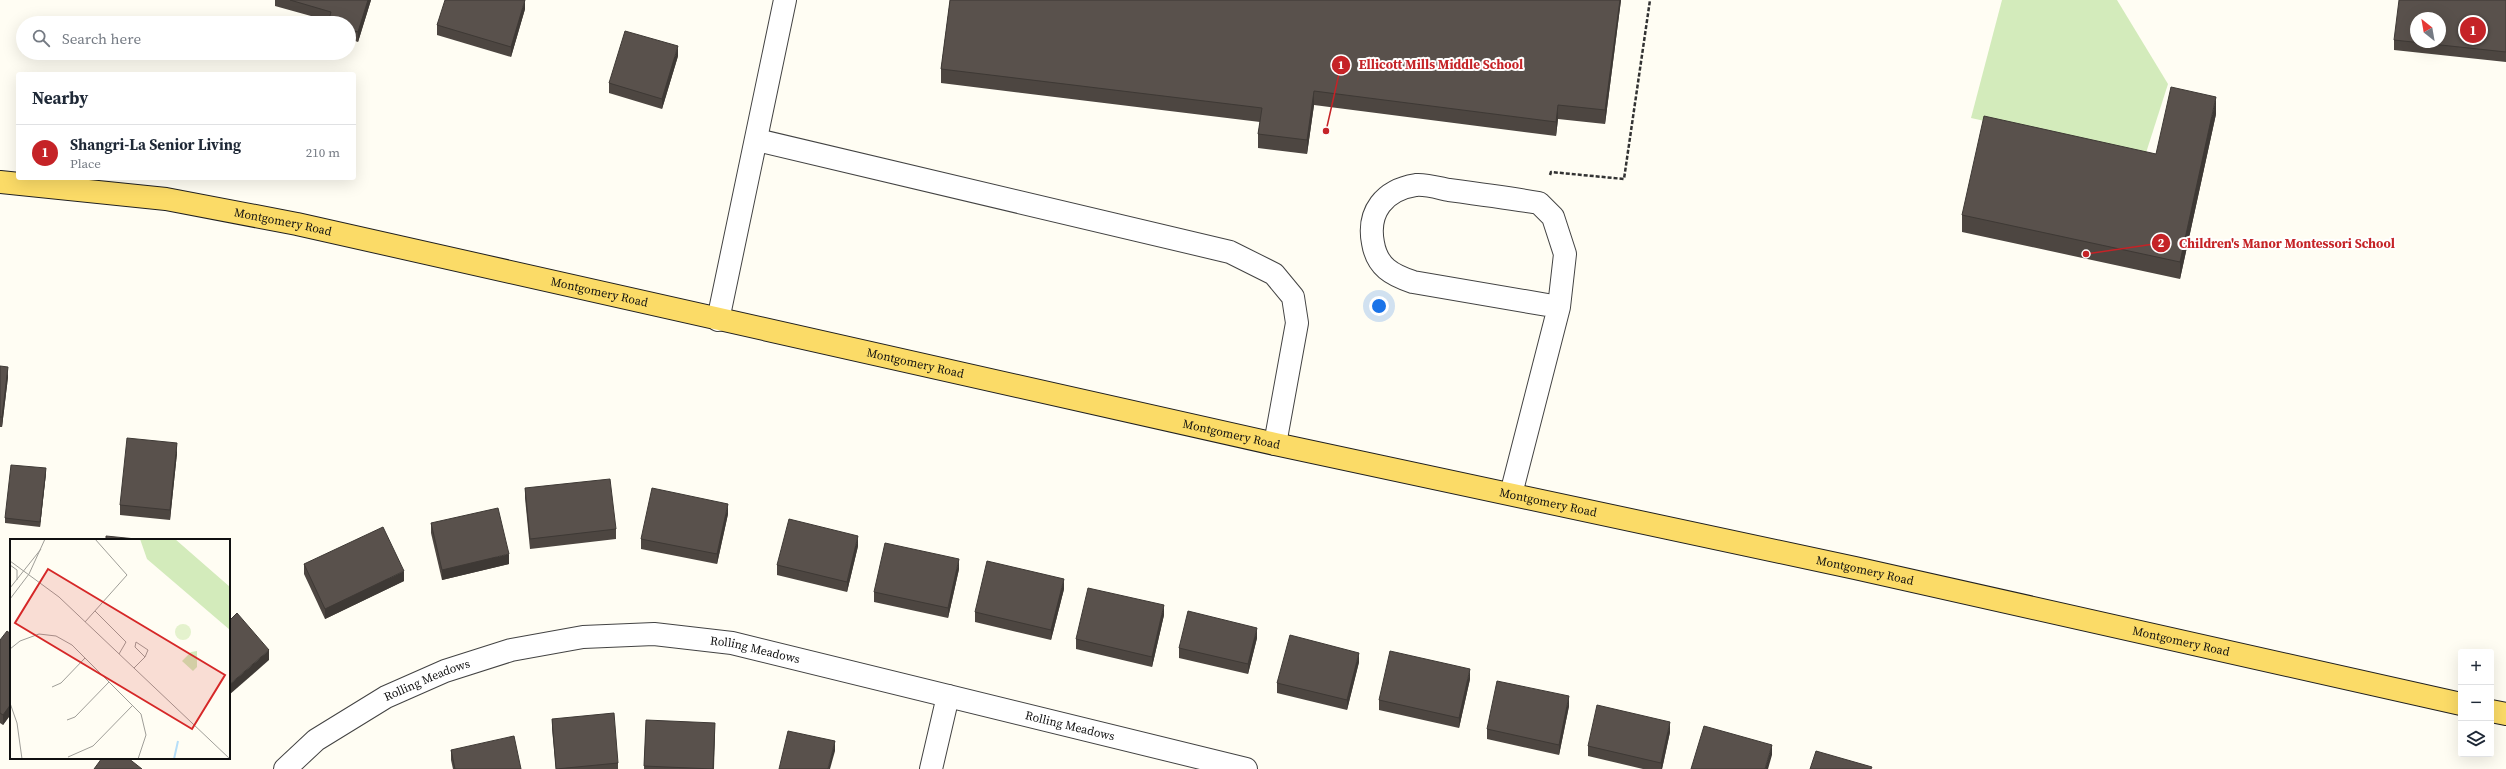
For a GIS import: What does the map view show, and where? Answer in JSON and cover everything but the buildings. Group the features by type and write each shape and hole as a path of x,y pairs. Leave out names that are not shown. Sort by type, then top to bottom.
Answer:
{"main road":[{"name":"Montgomery Road","path":"0,182 166,199 297,224 718,320 1275,444 1855,568 2458,703"},
{"path":"2494,712 2506,714"}],"street":[{"path":"718,320 757,140 785,0"},
{"path":"757,140 1230,252 1274,274 1293,297 1297,323 1275,444"},
{"path":"1511,494 1559,307 1565,254 1554,217 1539,203 1416,185 1394,193 1376,206 1370,230 1374,250 1382,266 1394,276 1413,282 1559,307"},
{"name":"Rolling Meadows","path":"285,769 316,740 386,697 445,671 511,650 583,637 654,634 732,643 1246,769"},
{"path":"931,769 948,696"}],"path":[{"path":"1539,203 1551,172 1624,179 1650,0"}],"green space":[{"path":"2002,0 2117,0 2168,84 2145,156 1971,118"}],"place":[{"name":"Shangri-La Senior Living","path":"2473,30"},
{"name":"Ellicott Mills Middle School","path":"1326,131"},
{"name":"Children's Manor Montessori School","path":"2086,254"}]}
